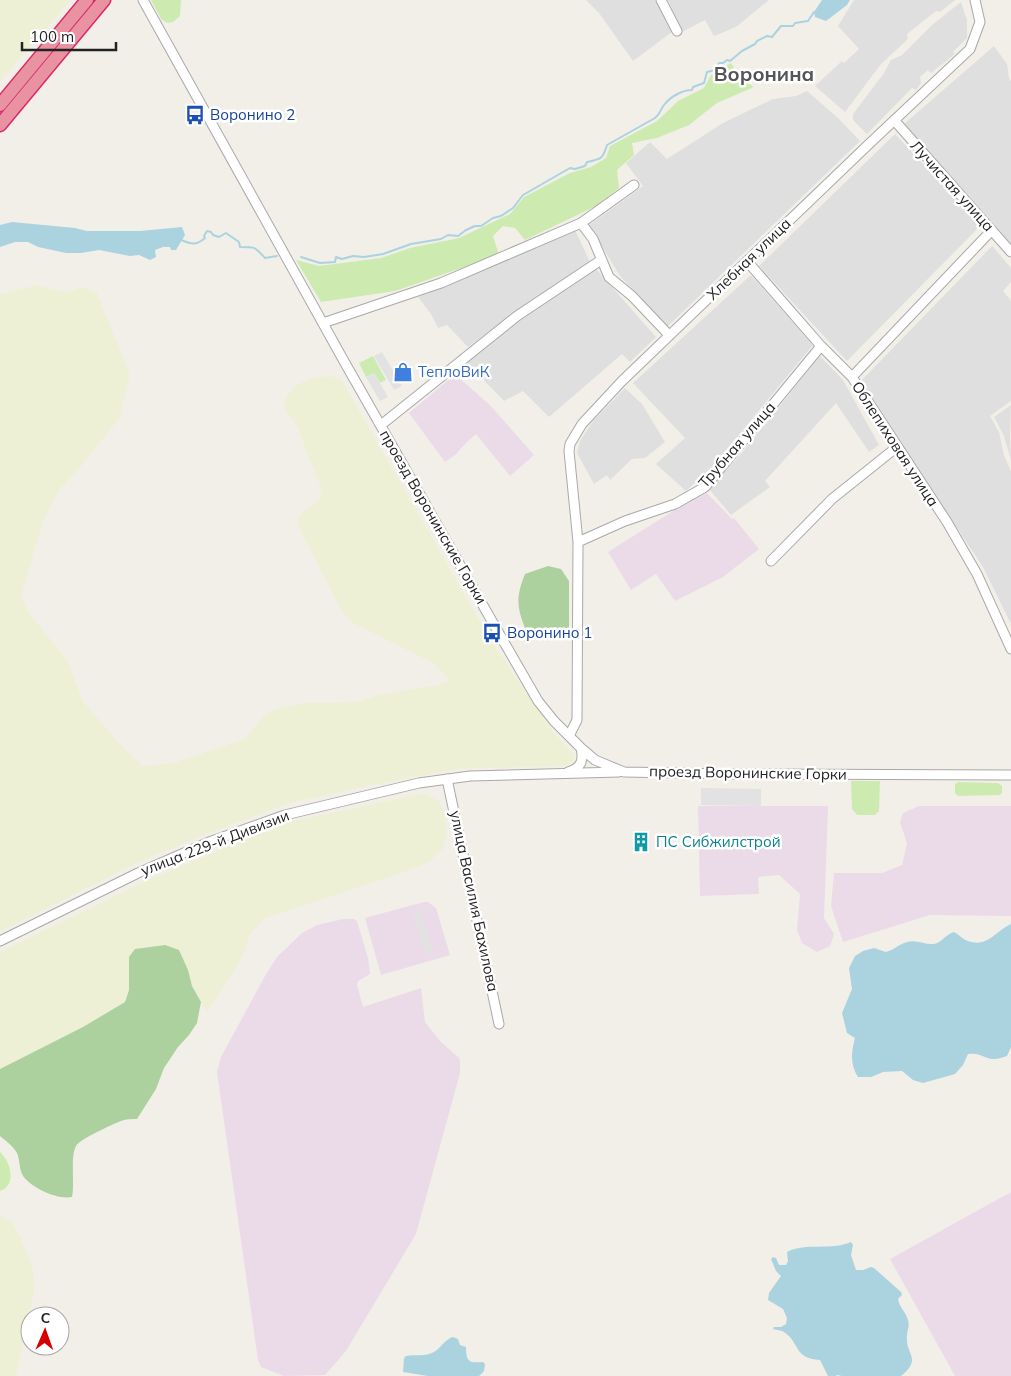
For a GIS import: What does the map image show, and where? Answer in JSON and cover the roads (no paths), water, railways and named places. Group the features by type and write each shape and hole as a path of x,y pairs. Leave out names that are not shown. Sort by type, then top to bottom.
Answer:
{"highway":[{"path":"0,106 87,0"},
{"path":"0,126 104,0"}],"street":[{"path":"96,10 111,0"},
{"path":"134,0 148,10"},
{"name":"проезд Воронинские Горки","path":"143,0 323,323 538,701 581,748 595,760 624,772 1011,775"},
{"path":"661,0 678,31"},
{"name":"Хлебная улица","path":"569,736 577,720 578,542 570,468 570,444 582,424 669,335 970,49 980,22 975,0"},
{"name":"Лучистая улица","path":"894,120 1011,252"},
{"path":"323,323 441,283 581,223 634,185"},
{"path":"581,223 593,239 600,260 609,277 632,296 669,335"},
{"path":"852,377 992,230"},
{"path":"381,425 517,316 600,260"},
{"name":"Облепиховая улица","path":"747,261 821,346 852,377 947,522 977,574 1011,649"},
{"name":"Трубная улица","path":"578,542 626,521 675,504 704,487 821,346"},
{"path":"771,561 832,499 897,447"},
{"path":"561,774 579,768 582,760 581,748"},
{"path":"561,774 579,772 586,769 595,760"},
{"path":"561,774 624,772"},
{"name":"улица 229-й Дивизии","path":"0,941 138,872 209,842 284,815 419,783 470,776 561,774"},
{"name":"улица Василия Бахилова","path":"447,779 499,1024"}],"water":[{"path":"822,0 850,0 847,5 826,21 815,17 814,12"},
{"path":"12,222 75,228 87,231 140,231 182,227 185,235 176,250 171,250 170,247 163,247 155,250 156,257 150,260 139,255 130,256 99,250 66,253 38,247 28,242 15,242 0,247 0,225"},
{"path":"1011,924 1011,1047 1007,1056 994,1059 976,1054 968,1054 963,1065 955,1074 923,1083 913,1080 902,1071 883,1072 871,1077 858,1077 852,1058 855,1038 847,1033 842,1013 852,989 849,968 855,956 863,951 874,948 886,952 911,941 934,944 954,932 964,939 975,943 986,941"},
{"path":"851,1242 853,1245 851,1255 856,1270 874,1268 901,1292 902,1295 898,1299 908,1320 907,1342 912,1360 911,1365 901,1376 828,1376 820,1360 805,1356 784,1332 773,1329 774,1327 781,1327 786,1324 787,1318 783,1309 768,1300 769,1293 781,1276 776,1271 771,1259 773,1257 776,1258 779,1265 786,1265 788,1261 787,1252 794,1249 835,1246"},
{"path":"453,1337 458,1339 460,1345 466,1347 468,1359 471,1362 483,1362 485,1364 484,1371 479,1376 428,1376 403,1372 404,1358 406,1356 431,1354"}],"waterway":[{"path":"301,257 320,263 335,262 336,257 342,259 353,256 364,257 383,254 411,244 441,239 448,235 458,236 475,226 481,226 513,208 523,195 570,168 575,169 585,166 587,162 601,158 607,145 655,118 664,105 673,97 704,83 707,72 715,70 719,63 727,60 730,61 742,51 767,36 772,37 781,26 793,26 795,23 808,21 814,12"},
{"path":"181,240 196,243 205,238 204,236 207,231 219,237 226,233 239,242 240,247 255,248 265,258 277,256"}],"place":[{"name":"Воронино 2","path":"195,115"},
{"name":"ТеплоВиК","path":"403,372"},
{"name":"Воронино 1","path":"492,633"},
{"name":"ПС Сибжилстрой","path":"641,842"}],"district":[{"name":"Воронина","path":"764,74"}]}
